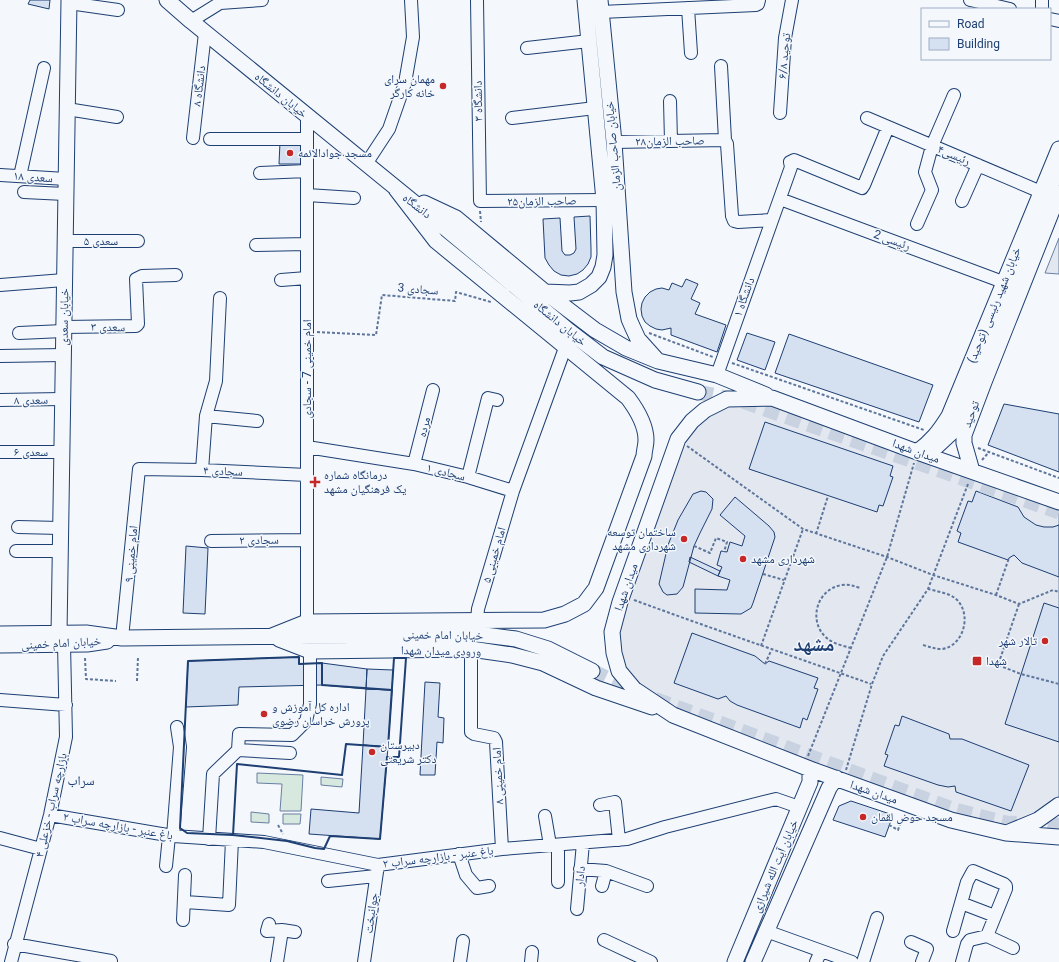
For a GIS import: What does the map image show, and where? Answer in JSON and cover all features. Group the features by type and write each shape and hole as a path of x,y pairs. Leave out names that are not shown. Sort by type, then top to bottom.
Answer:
{"main road":[{"name":"خیابان دانشگاه","path":"167,0 205,33 396,189"},
{"path":"545,292 579,292 591,285 599,277 606,255 604,200 585,0"},
{"name":"خیابان سعدی","path":"61,639 60,528 69,2"},
{"name":"خیابان صاحب الزمان","path":"601,6 614,142 624,292 629,319 638,339 658,361"},
{"name":"خیابان شهید رئیسی (توحید)","path":"917,452 926,446 938,434 949,416 1059,149"},
{"path":"396,189 456,218 545,292 594,330 626,348 658,361 717,375 772,398"},
{"path":"309,629 477,620 544,620 565,614 584,604 596,588 644,456 646,440 642,421 628,398 498,294 436,241 396,189"},
{"name":"دانشگاه","path":"396,189 439,222"},
{"name":"خیابان شهید رئیسی (توحید)","path":"984,382 1059,193"},
{"name":"خیابان دانشگاه","path":"439,222 563,326 603,357 655,380 698,392"},
{"name":"توحید","path":"972,471 964,443 964,435 984,382"},
{"name":"میدان شهدا","path":"1059,502 917,452 772,398 727,399 705,410 692,421 678,439 622,596 612,632 614,653 619,671 634,689 673,715 810,769 951,820 1006,833 1059,838"},
{"name":"خیابان امام خمینی","path":"0,645 61,639 86,634 122,638 272,636 309,629 477,634 516,640 548,649 592,671"},
{"name":"خیابان امام خمینی","path":"0,634 61,639"},
{"name":"ورودی میدان شهدا","path":"272,636 310,651 471,650 512,655 543,663 596,688 673,715"},
{"name":"خیابان آیت الله شیرازی","path":"734,962 810,782 810,769"},
{"name":"خیابان آیت الله شیرازی","path":"753,962 829,788 839,779"},
{"path":"1006,833 1038,820 1059,805"}],"street":[{"path":"191,21 219,2 262,0"},
{"path":"366,164 389,129 405,83 413,37 411,0"},
{"name":"دانشگاه ۳","path":"477,0 480,201"},
{"name":"توحید ۶/۸","path":"780,112 785,38 792,0"},
{"path":"970,0 1006,8"},
{"path":"69,2 118,10"},
{"path":"601,6 688,8 759,2"},
{"path":"688,8 691,53"},
{"name":"دانشگاه ۸","path":"193,138 205,33"},
{"path":"527,48 589,41"},
{"path":"721,66 725,140 727,144 732,216 734,221 738,222 772,220"},
{"path":"20,176 44,68"},
{"path":"917,224 932,190 925,172 932,146 954,95"},
{"path":"670,101 671,141"},
{"path":"512,118 595,108"},
{"path":"67,109 116,117"},
{"name":"امام خمینی 7 - سجادی","path":"307,116 307,540 309,629"},
{"name":"رئیسی۴","path":"867,118 1041,192"},
{"name":"دانشگاه ۱","path":"717,375 791,167 790,162 794,160 862,188 888,127"},
{"path":"210,139 307,139"},
{"name":"صاحب الزمان۲۸","path":"614,142 725,140"},
{"path":"962,201 978,165"},
{"path":"917,452 938,447 952,434 1059,169"},
{"path":"260,173 307,171"},
{"name":"سعدی ۱۸","path":"0,175 66,179"},
{"path":"24,192 65,194"},
{"path":"307,195 354,198"},
{"name":"رئیسی 2","path":"780,199 1003,282"},
{"name":"صاحب الزمان۲۵","path":"480,201 604,200"},
{"name":"سعدی ۵","path":"65,241 138,241"},
{"path":"256,245 307,244"},
{"name":"سعدی ۳","path":"63,329 136,326 138,324 136,280 142,276 176,275"},
{"path":"281,280 307,278"},
{"path":"0,285 64,280"},
{"path":"202,470 206,416 216,381 220,298"},
{"path":"19,333 63,329"},
{"name":"امام خمینی ۵","path":"477,620 478,609 513,491 566,348"},
{"path":"0,356 63,355"},
{"name":"مرده","path":"414,464 433,390"},
{"path":"468,477 488,398 497,400"},
{"name":"سعدی ۸","path":"0,400 62,399"},
{"path":"206,416 257,421"},
{"name":"سجادی ۱","path":"307,446 414,464 468,477 513,491"},
{"name":"سعدی ۶","path":"0,452 62,452"},
{"name":"سجادی ۴","path":"139,469 202,470 307,475"},
{"name":"امام خمینی ۹","path":"122,638 139,469"},
{"path":"18,527 60,528"},
{"name":"سجادی ۲","path":"211,541 307,540"},
{"path":"16,551 60,551"},
{"name":"بازارچه سراب - خزعلی ۴","path":"11,962 14,944 50,815 66,737 66,705 61,639"},
{"name":"امام خمینی ۸","path":"471,650 471,732 494,738 496,742 502,849"},
{"path":"210,839 212,774 238,750 239,734 292,735 306,721 310,704 310,651"},
{"path":"0,700 66,705"},
{"path":"166,866 171,836 180,747 177,727"},
{"path":"238,750 290,753"},
{"path":"743,962 816,784 810,769"},
{"name":"باغ عنبر - بازارچه سراب ۲","path":"50,815 171,836 264,842 377,870 459,854 627,839 665,827 776,799 799,808"},
{"path":"600,805 615,802 619,840"},
{"path":"545,816 554,845 558,882"},
{"path":"0,838 41,849"},
{"path":"185,902 229,905 232,840"},
{"name":"دادار","path":"576,909 583,843"},
{"path":"459,854 466,875 477,888 489,886"},
{"path":"580,869 606,871 647,886"},
{"path":"328,881 377,870"},
{"name":"جوانبخت","path":"364,962 377,870"},
{"path":"602,886 606,871"},
{"path":"954,931 967,882 973,871 1006,886 1006,890 987,936"},
{"path":"182,920 185,902 185,875"},
{"path":"961,903 995,916"},
{"path":"863,962 878,918"},
{"path":"269,924 267,931 282,930 295,932"},
{"path":"277,962 282,930"},
{"path":"766,931 819,956 852,962"},
{"path":"962,962 970,940 987,936 1013,948"},
{"path":"604,940 631,958 651,962"},
{"path":"460,962 463,941"},
{"path":"911,942 927,949 922,962"},
{"path":"14,944 111,961"}],"path":[{"name":"سجادی 3","path":"308,331 376,335 382,295 455,301 456,292 493,303 498,294"},
{"path":"632,326 722,360 938,434"},
{"path":"678,439 803,529 1019,604 1053,590 1059,592"},
{"path":"964,443 1059,478"},
{"path":"810,769 841,672 887,557 917,452"},
{"path":"839,779 883,656 928,589 972,471"},
{"path":"816,534 828,496"},
{"path":"760,646 803,529"},
{"path":"694,546 710,553 716,538 727,542 724,552"},
{"path":"996,595 1009,558"},
{"path":"763,574 784,580"},
{"path":"851,648 828,639 820,630 816,618 816,609 820,598 834,588 841,585 850,585 860,588"},
{"path":"923,645 934,649 943,648 953,644 958,640 963,631 965,619 961,606 954,598 928,589"},
{"path":"622,596 760,646 841,672 872,684"},
{"path":"1019,604 998,665 1021,674 1059,684"},
{"path":"765,664 772,650"},
{"path":"137,681 138,657"},
{"path":"85,658 86,679 116,681"},
{"path":"889,825 898,830 907,803"}],"shaded area":[{"path":"1059,238 1059,274 1045,273"},
{"path":"772,398 1059,502 1059,805 1006,833 673,715 619,671 620,602 678,439 705,410"},
{"path":"257,773 303,775 301,811 280,811 282,784 257,783"},
{"path":"321,777 343,779 342,787 321,785"},
{"path":"251,812 269,814 269,823 251,822"},
{"path":"283,814 301,814 300,824 283,824"}],"building":[{"path":"30,0 50,0 49,9 28,4"},
{"name":"مسجد جوادالائمه","path":"280,142 301,142 301,164 279,164"},
{"path":"590,216 591,257 588,264 577,274 569,276 561,275 554,271 545,258 543,219 560,218 562,251 565,255 570,255 574,253 576,249 574,217"},
{"path":"686,279 698,284 691,299 700,303 695,314 726,325 717,352 671,335 671,328 662,330 656,329 645,322 642,316 642,303 650,292 662,288 669,290 672,283 682,287"},
{"path":"747,333 775,342 765,370 737,360"},
{"path":"789,334 933,385 919,422 775,373"},
{"path":"1004,404 1059,414 1059,472 988,445"},
{"path":"765,422 893,466 890,476 893,477 883,506 879,505 877,512 749,469"},
{"name":"ساختمان توسعه شهرداری مشهد","path":"701,491 706,492 713,499 712,509 694,546 683,587 677,594 667,595 663,592 659,584 668,545 678,520 693,494"},
{"path":"976,491 1018,507 1024,517 1036,525 1053,527 1059,525 1059,577 1022,563 1014,555 1008,560 958,542 961,533 957,531 968,501 972,502"},
{"name":"شهرداری مشهد","path":"735,497 769,526 774,532 775,537 753,603 751,608 741,614 695,613 695,589 727,590 730,580 718,576 722,567 717,565 721,551 727,552 730,542 742,546 745,536 720,515"},
{"path":"186,546 208,548 205,614 183,613"},
{"path":"690,557 720,571 718,576 689,562"},
{"name":"تالار شهر","path":"1044,603 1059,608 1059,742 1005,724"},
{"path":"692,633 755,656 765,664 769,661 818,678 814,688 818,689 807,720 803,718 800,728 737,705 730,701 726,696 718,699 674,683"},
{"name":"اداره کل آموزش و پرورش خراسان رضوی","path":"299,657 299,664 322,663 322,685 239,687 238,705 186,707 188,661"},
{"path":"322,663 367,669 366,689 322,685"},
{"path":"367,669 393,670 392,690 366,689"},
{"path":"425,682 440,683 438,717 444,718 443,743 437,742 435,775 420,775"},
{"path":"366,689 392,690 388,747 363,745"},
{"path":"902,716 949,734 950,739 962,739 1029,765 1011,811 956,792 955,786 948,787 938,785 884,766 888,755 885,754 895,725 899,726"},
{"path":"363,745 388,747 380,839 309,834 311,809 359,813"},
{"name":"مسجد حوض لقمان","path":"851,801 893,815 885,837 833,820 839,806"}],"tunnel":[{"path":"698,392 745,402 1059,512"},
{"path":"592,671 638,693 955,810 1006,823 1059,825"}],"wall":[{"path":"299,657 299,664 322,663 322,685 392,690 388,747 346,744 342,775 237,764 233,835 187,833 180,828 188,661 299,657"},
{"path":"394,658 406,658 399,757 387,757 380,839 330,836 324,849 287,841 233,835 237,764 342,775 346,744 388,747 394,658"}],"place":[{"name":"مهمان سرای خانه کارگر","path":"443,86"},
{"name":"مسجد جوادالائمه","path":"290,153"},
{"name":"درمانگاه شماره یک فرهنگیان مشهد","path":"315,482"},
{"name":"ساختمان توسعه شهرداری مشهد","path":"684,539"},
{"name":"شهرداری مشهد","path":"743,559"},
{"name":"تالار شهر","path":"1045,641"},
{"name":"شهدا","path":"977,661"},
{"name":"اداره کل آموزش و پرورش خراسان رضوی","path":"264,714"},
{"name":"دبیرستان دکتر شریعتی","path":"372,752"},
{"name":"مسجد حوض لقمان","path":"863,817"}],"district":[{"name":"مشهد","path":"814,644"},
{"name":"سراب","path":"81,780"}]}
